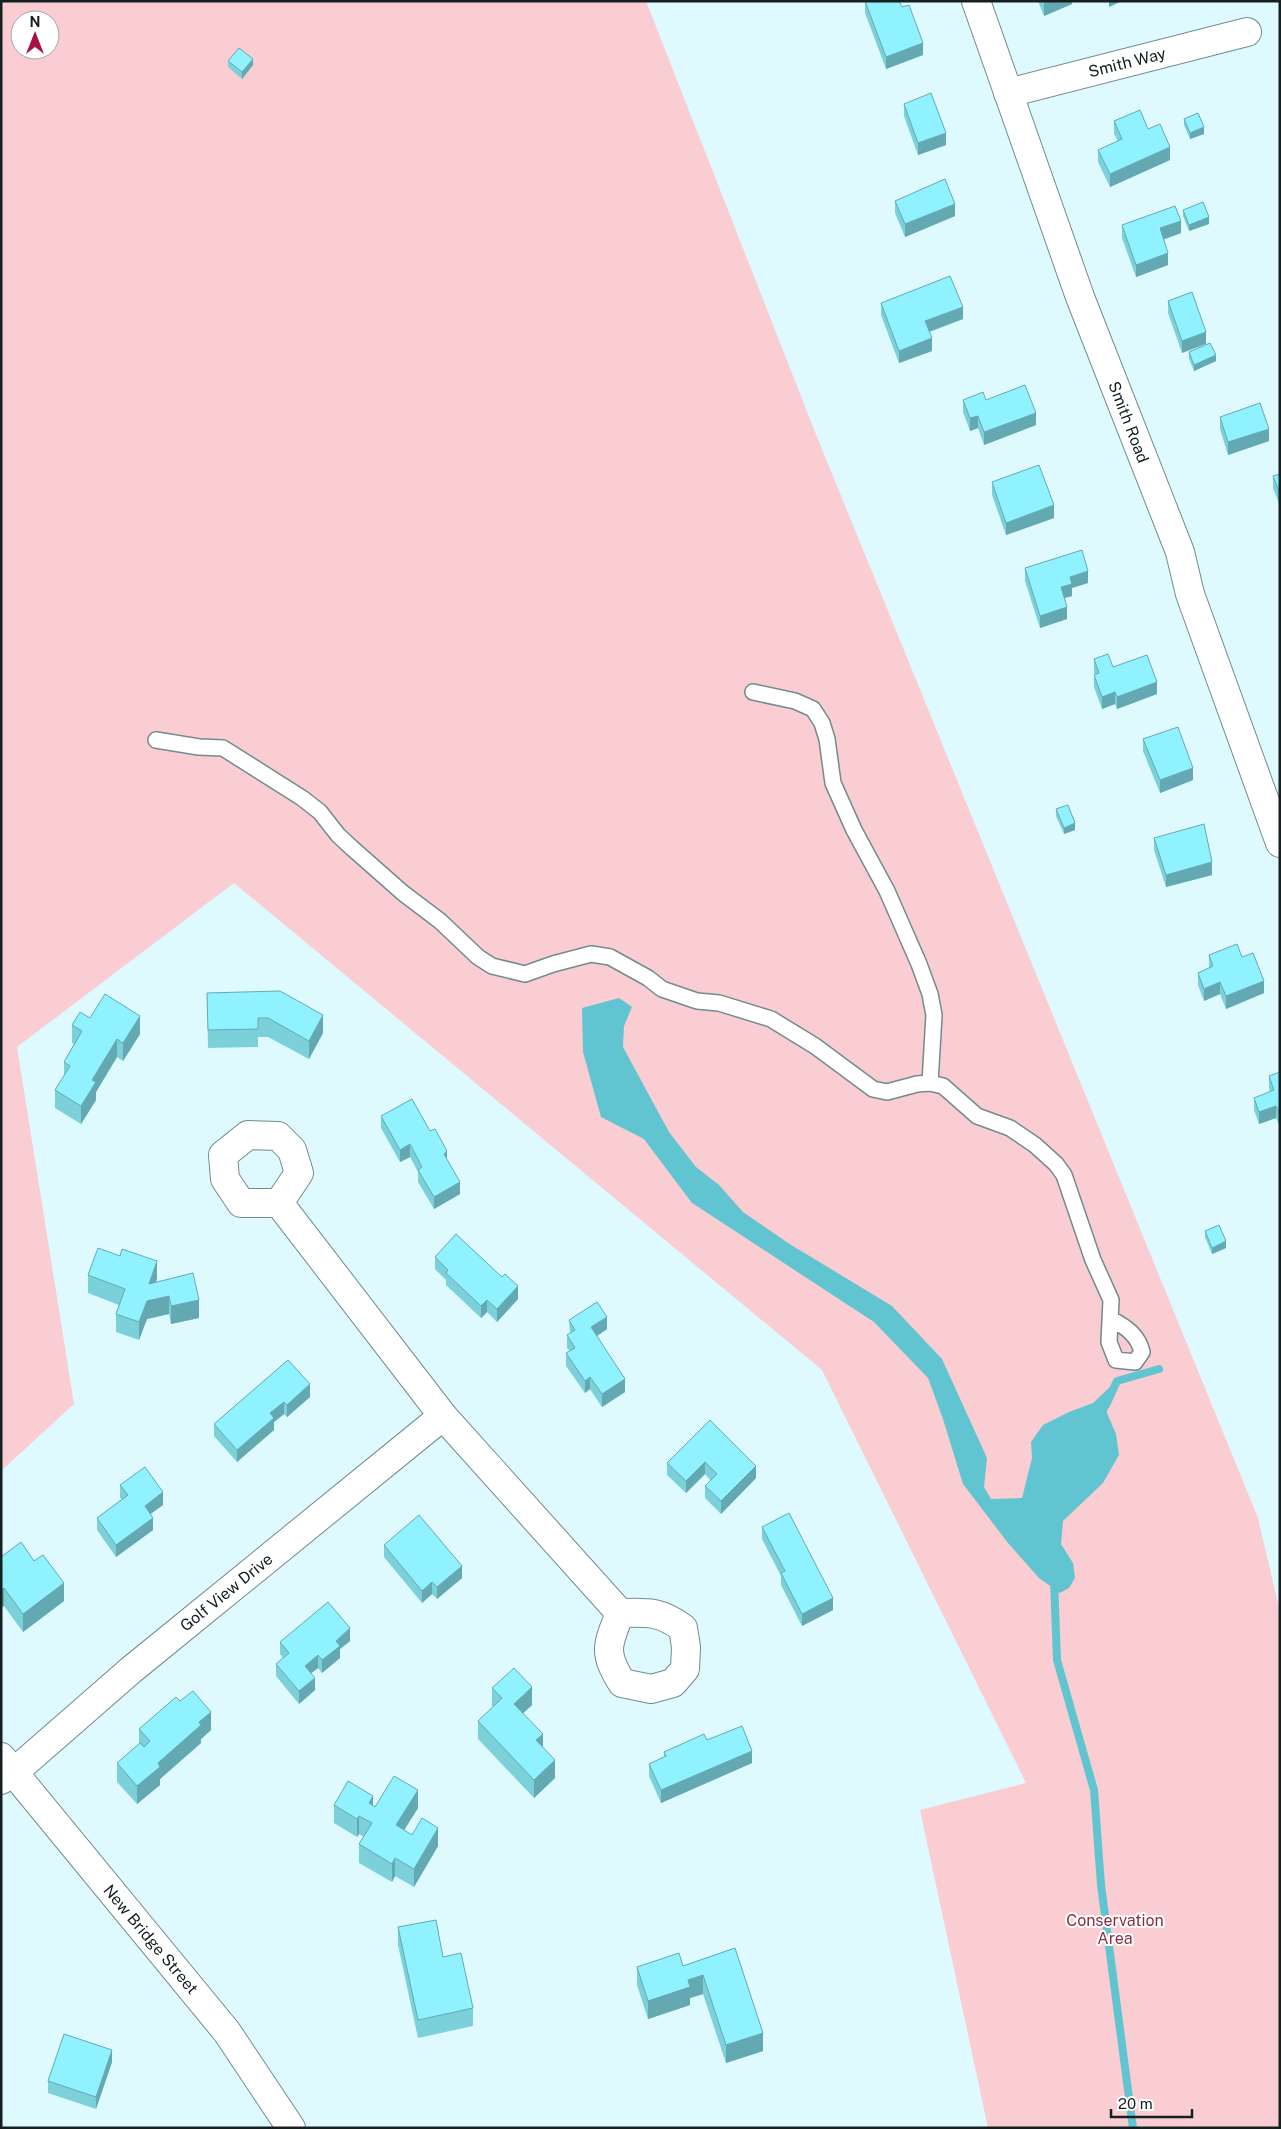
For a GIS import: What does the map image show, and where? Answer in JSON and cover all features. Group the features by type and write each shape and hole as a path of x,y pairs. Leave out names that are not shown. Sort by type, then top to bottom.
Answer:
{"street":[{"name":"Smith Road","path":"976,1 1080,298 1180,552 1190,594 1280,843"},
{"name":"Smith Way","path":"1008,93 1247,32"},
{"path":"279,1203 443,1416 620,1613"},
{"name":"Golf View Drive","path":"5,1770 443,1416"},
{"name":"New Bridge Street","path":"5,1770 227,2032 291,2128"}],"lane":[{"path":"753,692 795,701 813,709 822,723 827,739 833,783 854,830 887,891 930,994 934,1015 930,1083"},
{"path":"156,740 199,747 223,748 302,798 320,812 338,835 352,848 403,893 440,921 478,957 492,966 525,974 590,954 610,957 648,978 662,989 697,1001 719,1003 770,1019 815,1046 873,1089 887,1092 930,1083 943,1086 965,1108 977,1116 1010,1128 1035,1145 1056,1164 1064,1175 1093,1260 1111,1300 1111,1319"}],"green space":[{"name":"Conservation Area","path":"1,1 646,1 815,432 1258,1518 1280,1612 1280,2128 988,2128 920,1810 1026,1783 822,1370 234,883 17,1047 74,1404 1,1471"}],"water":[{"path":"619,998 632,1007 624,1026 623,1047 669,1132 696,1167 719,1185 743,1212 788,1243 892,1306 942,1359 987,1458 984,1487 991,1499 1022,1498 1032,1458 1031,1442 1043,1425 1093,1403 1111,1386 1107,1413 1116,1434 1119,1455 1103,1483 1063,1521 1061,1544 1073,1563 1075,1578 1069,1588 1060,1593 1039,1578 1008,1543 963,1484 928,1378 874,1322 692,1203 644,1139 601,1117 583,1052 582,1008"}],"building":[{"path":"865,1 899,1 902,7 909,5 923,43 886,57"},
{"path":"239,48 253,59 242,72 228,61"},
{"path":"931,93 946,133 918,143 904,104"},
{"path":"1140,110 1148,129 1160,124 1170,147 1110,174 1098,150 1122,139 1114,121"},
{"path":"1198,113 1204,127 1190,133 1184,119"},
{"path":"945,179 955,204 905,224 895,201"},
{"path":"1203,202 1209,217 1189,225 1183,210"},
{"path":"1175,206 1181,221 1160,228 1168,253 1136,265 1122,225"},
{"path":"950,276 963,307 925,321 932,338 899,351 881,303"},
{"path":"1192,292 1206,332 1182,341 1168,301"},
{"path":"1210,343 1216,355 1194,365 1189,352"},
{"path":"1025,385 1036,413 984,432 978,416 970,418 963,400 983,392 986,400"},
{"path":"1260,403 1269,429 1228,442 1220,417"},
{"path":"1039,465 1054,505 1006,523 992,482"},
{"path":"1280,474 1280,494 1273,476"},
{"path":"1082,550 1088,571 1070,577 1072,584 1061,587 1067,607 1040,616 1025,568"},
{"path":"1108,654 1113,667 1147,655 1157,682 1117,697 1115,692 1102,697 1094,675 1099,673 1094,659"},
{"path":"1178,727 1193,768 1160,780 1143,739"},
{"path":"1068,805 1075,823 1064,828 1056,809"},
{"path":"1204,824 1212,862 1166,875 1154,838"},
{"path":"1237,944 1242,957 1253,953 1264,981 1226,996 1220,982 1204,989 1198,973 1213,966 1209,955"},
{"path":"280,991 323,1015 309,1041 268,1018 258,1018 258,1029 208,1030 207,993"},
{"path":"105,994 140,1016 123,1043 117,1039 92,1080 96,1082 81,1106 55,1090 70,1066 64,1062 82,1031 72,1025 80,1012 90,1018"},
{"path":"1280,1072 1280,1115 1276,1106 1259,1112 1254,1098 1274,1090 1269,1076"},
{"path":"412,1099 430,1131 435,1129 447,1151 444,1154 460,1182 434,1197 418,1170 422,1167 410,1144 400,1150 381,1116"},
{"path":"1219,1225 1226,1241 1212,1248 1205,1231"},
{"path":"456,1234 502,1277 505,1274 518,1286 497,1309 487,1300 481,1306 446,1273 448,1270 435,1257"},
{"path":"98,1248 120,1256 122,1249 157,1261 149,1284 193,1273 199,1300 171,1306 169,1296 147,1301 139,1322 116,1314 125,1289 88,1275"},
{"path":"597,1302 607,1317 591,1327 625,1379 602,1394 590,1377 585,1381 566,1353 575,1348 567,1335 575,1330 569,1320"},
{"path":"288,1360 310,1384 287,1405 284,1402 270,1413 274,1418 237,1450 214,1424"},
{"path":"710,1420 756,1466 721,1501 705,1486 717,1474 705,1462 686,1481 667,1463"},
{"path":"145,1467 163,1492 145,1506 153,1518 116,1545 97,1518 128,1495 120,1485"},
{"path":"789,1513 833,1598 802,1614 781,1573 785,1571 762,1527"},
{"path":"419,1515 462,1566 437,1587 432,1582 422,1591 384,1545"},
{"path":"21,1542 34,1561 43,1555 64,1583 23,1614 4,1588 1,1590 1,1557"},
{"path":"328,1602 350,1628 336,1641 340,1646 322,1660 318,1655 305,1666 315,1678 299,1691 276,1664 289,1653 280,1642"},
{"path":"514,1668 532,1687 514,1704 543,1734 536,1740 555,1760 534,1780 478,1721 502,1698 492,1688"},
{"path":"193,1691 211,1712 199,1722 201,1725 158,1763 160,1767 137,1786 117,1763 140,1743 144,1747 150,1741 139,1729 176,1697 180,1701"},
{"path":"742,1726 752,1751 661,1790 649,1764 666,1756 664,1752 704,1734 707,1740"},
{"path":"394,1776 418,1790 396,1825 412,1835 422,1818 438,1828 414,1869 395,1858 392,1864 359,1844 372,1823 359,1816 357,1819 334,1805 348,1781 373,1796 369,1803 375,1807"},
{"path":"436,1920 443,1957 461,1953 473,2008 418,2020 398,1927"},
{"path":"735,1948 763,2033 726,2045 703,1975 688,1980 690,1987 648,2001 637,1967 679,1953 683,1966"},
{"path":"64,2034 112,2050 96,2097 48,2081"}],"waterway":[{"path":"1106,1405 1117,1381 1159,1369"},
{"path":"1054,1579 1057,1660 1094,1790 1101,1885 1133,2128"}]}
